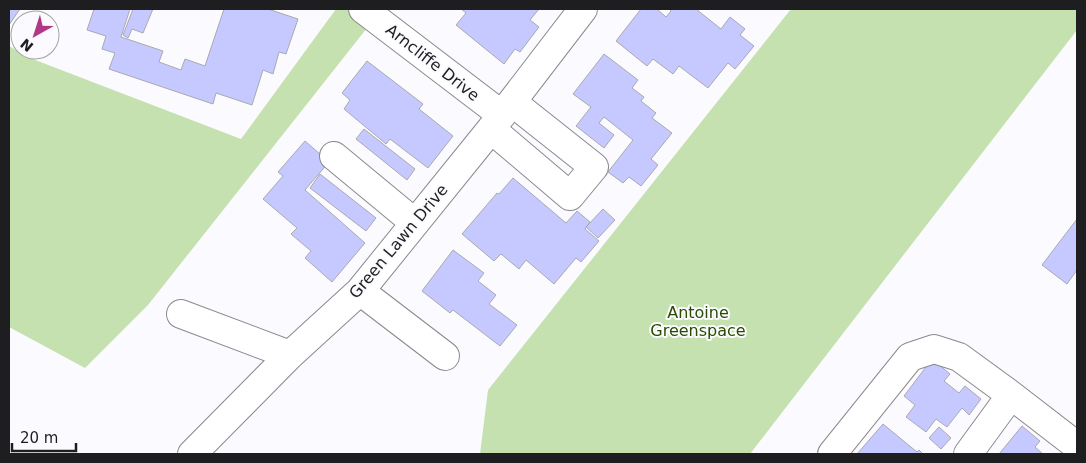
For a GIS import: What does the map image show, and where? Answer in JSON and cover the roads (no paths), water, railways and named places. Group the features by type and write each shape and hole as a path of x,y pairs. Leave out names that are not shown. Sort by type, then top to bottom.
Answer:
{"street":[{"name":"Arncliffe Drive","path":"363,9 501,115"},
{"name":"Green Lawn Drive","path":"192,454 290,355 360,291 583,9"},
{"path":"334,156 415,223"},
{"path":"360,291 445,356"},
{"path":"181,314 290,355"},
{"path":"832,454 910,357 934,349 959,357 1077,446"},
{"path":"968,454 1011,395"}],"park label":[{"name":"Antoine Greenspace","path":"698,321"}]}
